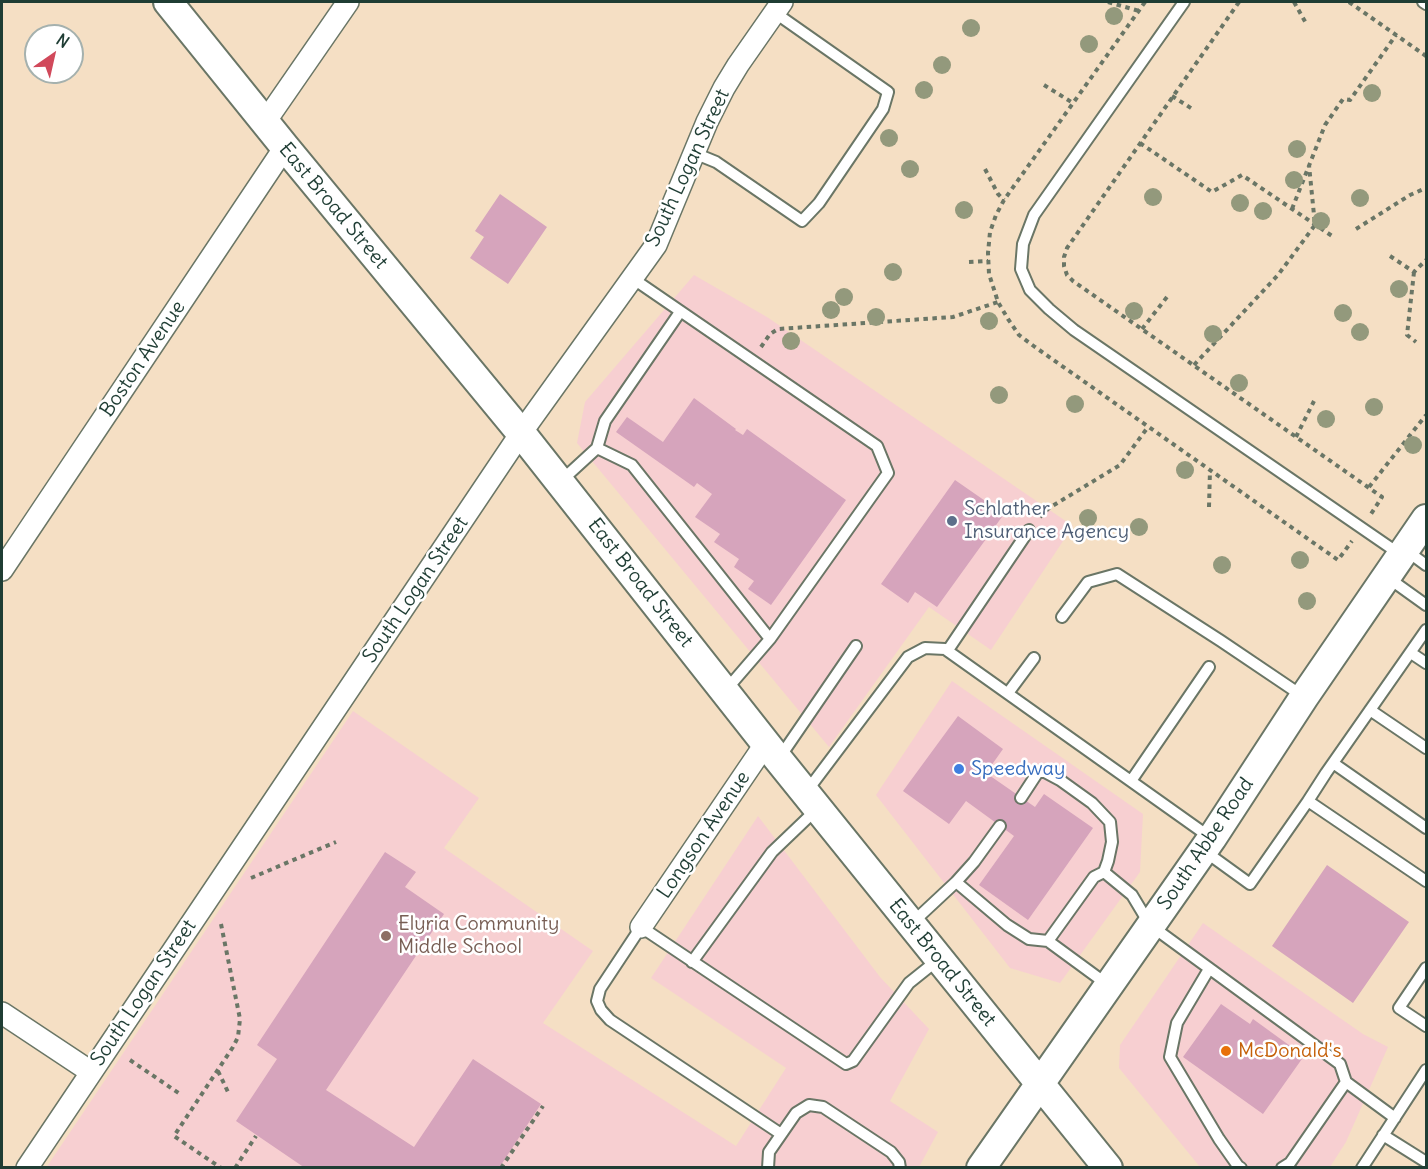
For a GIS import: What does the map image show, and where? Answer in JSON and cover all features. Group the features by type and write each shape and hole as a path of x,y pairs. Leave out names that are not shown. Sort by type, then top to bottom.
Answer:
{"street":[{"name":"East Broad Street","path":"168,2 521,433 724,691 1108,1167"},
{"path":"265,122 348,2"},
{"name":"South Logan Street","path":"27,1167 521,433 656,245 724,88 778,7"},
{"name":"Boston Avenue","path":"2,570 285,147"},
{"name":"South Abbe Road","path":"981,1167 1207,844 1304,697 1405,561 1426,519"},
{"name":"Longson Avenue","path":"641,927 772,751"},
{"path":"2,1013 91,1072"}],"lane":[{"path":"1184,2 1034,215 1023,244 1021,269 1030,290 1048,309 1074,330 1405,561 1426,605"},
{"path":"694,153 716,162 802,221 819,203 883,109 888,92 778,7"},
{"path":"632,278 877,446 888,472 770,639 724,691"},
{"path":"560,482 597,448 605,421 680,312"},
{"path":"597,448 632,465 770,639"},
{"path":"948,650 1029,530"},
{"path":"1062,616 1088,582 1117,574 1221,640 1304,697"},
{"path":"692,962 812,800 908,657 925,648 948,650 1131,780 1207,844 1250,884 1426,630"},
{"path":"772,751 856,646"},
{"path":"1411,653 1426,663"},
{"path":"1008,693 1034,658"},
{"path":"1131,780 1209,667"},
{"path":"1370,710 1426,748"},
{"path":"1333,763 1426,828"},
{"path":"1021,798 1038,772 1046,772 1092,803 1110,822 1112,842 1104,872 1094,877 1048,941"},
{"path":"1308,801 1426,881"},
{"path":"911,924 956,882 1000,826"},
{"path":"1104,872 1132,895 1150,926 1340,1064 1346,1082 1395,1118"},
{"path":"956,882 1007,925 1029,939 1048,941 1108,986"},
{"path":"781,1134 610,1020 601,1010 597,1002 600,989 641,927 846,1064 853,1061 909,983 939,958"},
{"path":"1426,968 1399,1008 1426,1026"},
{"path":"1209,969 1177,1023 1170,1057 1219,1139 1241,1167"},
{"path":"1362,1167 1426,1070"},
{"path":"1282,1167 1290,1163 1346,1082"},
{"path":"768,1167 769,1152 796,1113 809,1105 823,1107 891,1152 900,1167"},
{"path":"1383,1135 1426,1162"}],"path":[{"path":"1108,2 1138,10"},
{"path":"1145,2 1004,200 996,215 990,232 988,261 989,274 998,302 1019,335 1338,560 1351,541 1358,545"},
{"path":"1239,2 1067,248 1064,266 1067,275 1073,281 1382,497 1368,517"},
{"path":"1294,2 1307,25"},
{"path":"1349,2 1426,56"},
{"path":"1292,208 1325,125 1343,99 1350,100 1396,34"},
{"path":"1044,85 1073,103"},
{"path":"1172,96 1194,110"},
{"path":"1140,143 1212,192 1242,176 1335,238"},
{"path":"1194,365 1286,267 1315,225 1309,165"},
{"path":"985,169 998,194 1004,200"},
{"path":"1356,229 1410,195 1426,188"},
{"path":"1390,256 1414,272"},
{"path":"1416,342 1407,335 1414,272 1426,260"},
{"path":"969,262 988,261"},
{"path":"1142,329 1167,297"},
{"path":"770,334 778,329 953,317 998,302"},
{"path":"1296,437 1314,401"},
{"path":"1369,488 1426,415"},
{"path":"1049,508 1120,465 1148,427"},
{"path":"1209,507 1210,470"},
{"path":"251,878 336,842"},
{"path":"221,924 240,1018 240,1029 233,1047 174,1136 221,1167"},
{"path":"130,1060 180,1094"},
{"path":"217,1071 228,1092"},
{"path":"501,1167 543,1106"},
{"path":"235,1167 256,1136"}],"shaded area":[{"path":"694,275 767,317 1073,526 991,650 929,607 829,747 577,443 585,402"},
{"path":"952,681 1143,814 1140,872 1060,983 1010,968 876,795"},
{"name":"Elyria Community Middle School","path":"353,711 479,798 444,848 593,951 543,1023 736,1146 786,1068 651,978 758,816 880,977 929,1029 890,1101 938,1132 919,1167 46,1168"},
{"path":"1203,923 1363,1034 1388,1047 1346,1142 1330,1167 1200,1167 1119,1068 1120,1045"}],"building":[{"path":"500,194 547,227 508,284 470,258 484,237 475,231"},
{"path":"694,398 743,435 747,429 846,500 771,605 748,589 754,581 734,567 739,559 714,542 720,534 695,517 712,494 697,483 694,487 616,432 627,417 663,442"},
{"path":"955,480 1004,514 937,607 915,592 908,603 881,584"},
{"path":"958,716 1003,749 986,773 1035,807 1044,794 1093,828 1028,920 979,885 1014,836 966,801 949,824 903,791"},
{"path":"385,852 416,872 405,887 444,914 326,1090 414,1147 473,1059 541,1104 499,1168 305,1168 236,1121 277,1059 257,1045"},
{"path":"1327,865 1409,922 1353,1003 1272,946"},
{"path":"1221,1004 1250,1024 1253,1019 1304,1056 1263,1114 1183,1057"}],"place":[{"name":"Schlather Insurance Agency","path":"952,521"},
{"name":"Speedway","path":"959,769"},
{"name":"Elyria Community Middle School","path":"386,936"},
{"name":"McDonald's","path":"1226,1051"}]}
